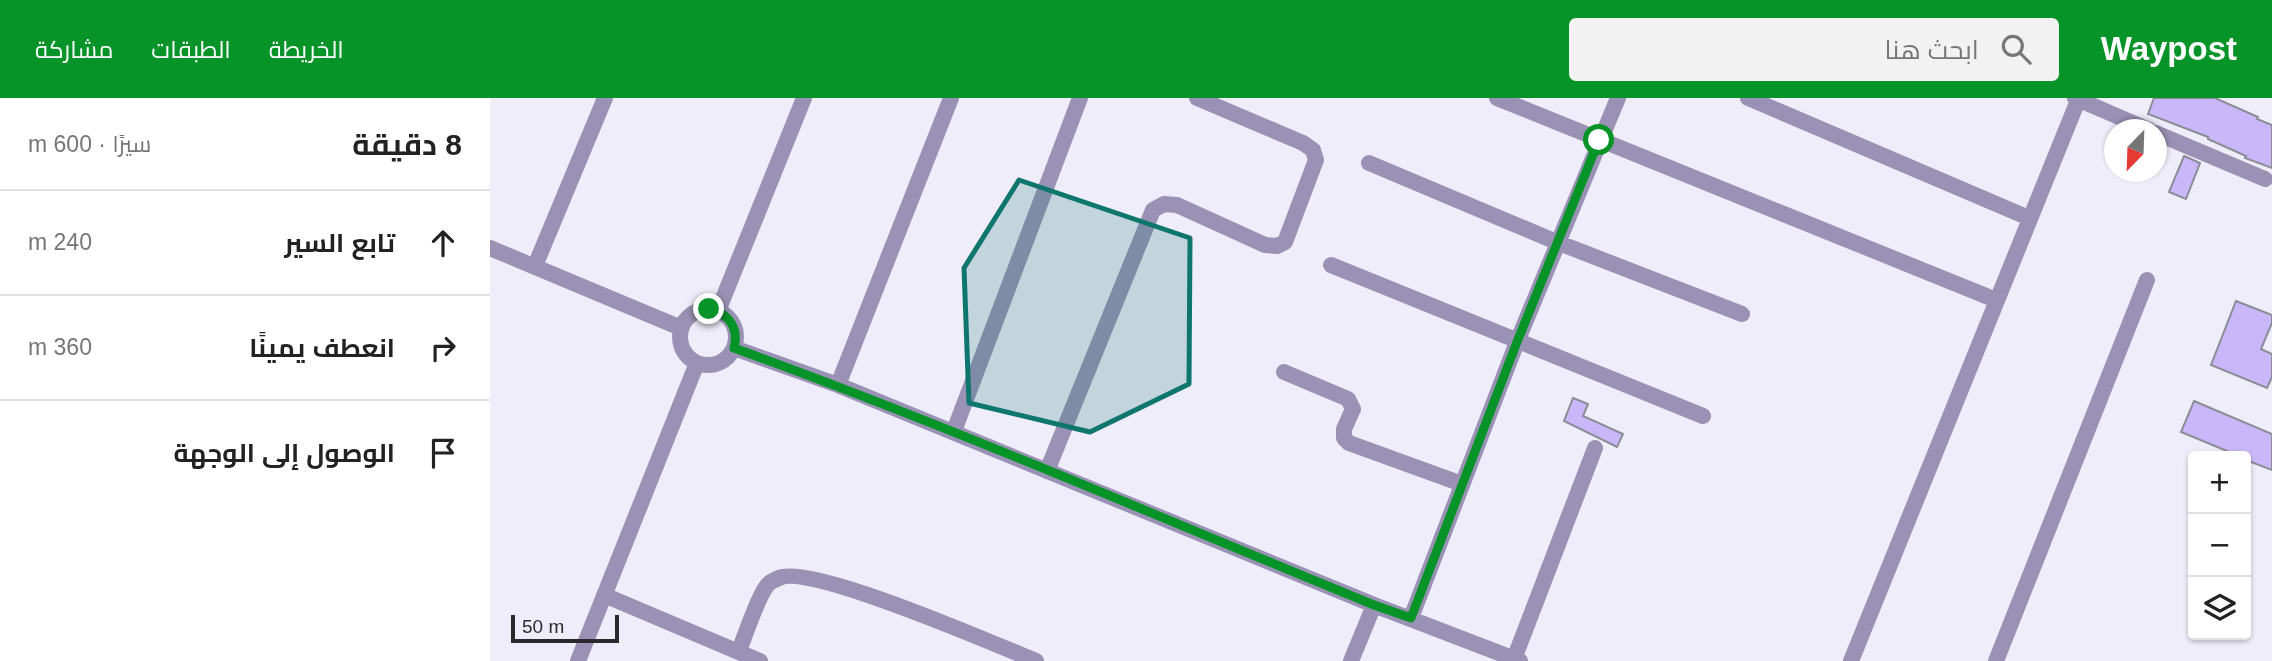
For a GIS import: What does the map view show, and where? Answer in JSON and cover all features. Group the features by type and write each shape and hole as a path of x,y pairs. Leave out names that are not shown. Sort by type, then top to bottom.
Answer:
{"street":[{"path":"535,266 605,98"},
{"path":"718,311 804,98"},
{"path":"838,385 950,98"},
{"path":"954,431 1080,98"},
{"path":"1047,471 1153,210 1164,204 1177,205 1265,245 1277,246 1285,242 1316,160 1313,150 1304,143 1197,98"},
{"path":"1497,98 1996,300"},
{"path":"1411,618 1517,342 1618,98"},
{"path":"1748,98 2029,218"},
{"path":"1851,661 2077,99 2123,119"},
{"path":"2167,137 2265,179"},
{"path":"1369,163 1559,243 1742,314"},
{"path":"490,248 681,328"},
{"path":"1331,265 1703,416"},
{"path":"1996,661 2147,280"},
{"path":"700,310 718,311 726,315 735,330 734,348 723,361 706,365 697,363 684,352 679,336 681,328 692,313 700,310"},
{"path":"734,348 954,431 1374,605 1517,660 1595,448"},
{"path":"578,661 697,363"},
{"path":"1284,372 1348,399 1353,408 1344,438 1349,443 1462,484"},
{"path":"739,651 765,587 781,576 792,576 871,595 1036,661"},
{"path":"604,595 760,661"},
{"path":"1351,661 1374,605"}],"highlighted area":[{"path":"1019,180 1190,238 1189,384 1090,432 969,403 964,268"}],"building":[{"path":"2154,98 2215,98 2272,125 2272,168 2245,158 2246,156 2167,119 2148,114"},
{"path":"2184,156 2200,163 2186,199 2169,192"},
{"path":"2236,301 2272,315 2272,323 2261,349 2272,354 2272,377 2267,388 2211,365"},
{"path":"1573,398 1588,404 1583,416 1623,434 1617,447 1564,421"},
{"path":"2194,401 2272,434 2272,470 2251,462 2251,451 2227,451 2181,432"}],"route":[{"path":"709,309 726,315 732,322 736,339 734,348 954,431 1411,618 1517,342 1599,140"}]}
